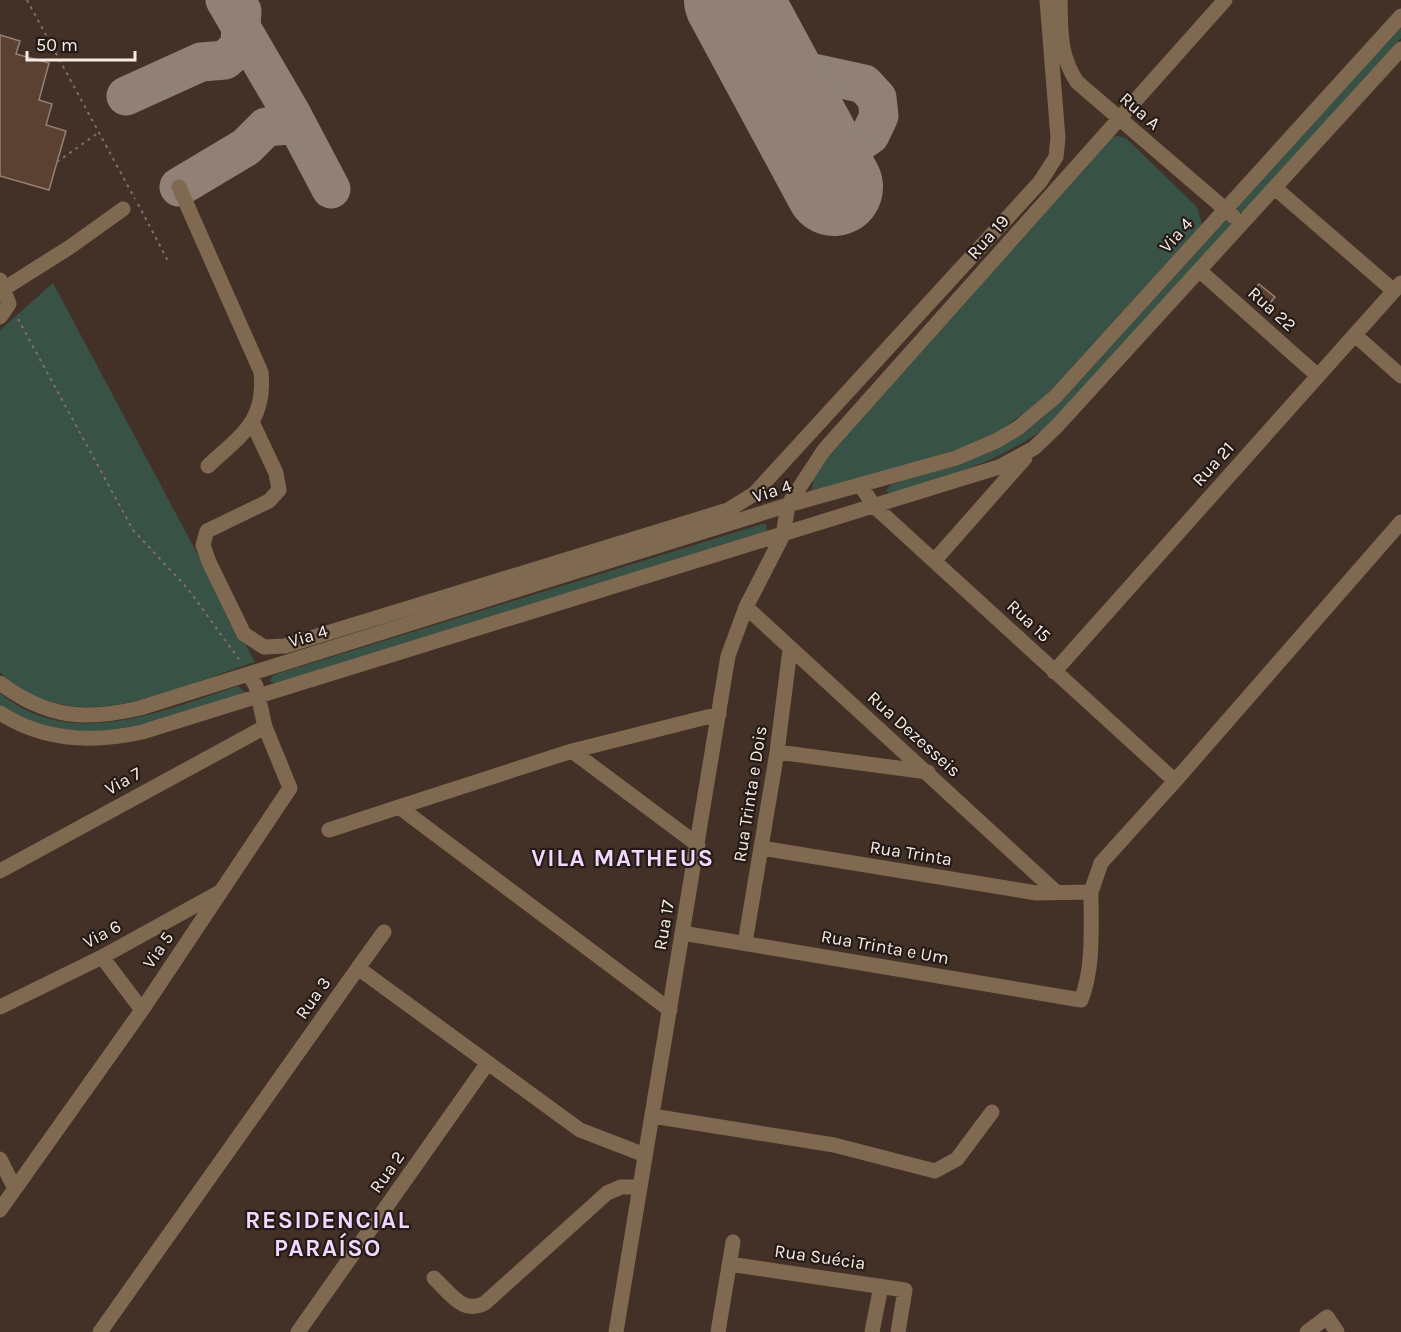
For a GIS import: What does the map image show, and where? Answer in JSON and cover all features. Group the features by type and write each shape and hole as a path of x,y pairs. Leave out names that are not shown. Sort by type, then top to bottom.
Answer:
{"street":[{"path":"253,424 276,473 279,490 269,501 207,531 203,545 244,634 264,647 285,646 728,510 754,494 1040,182 1056,157 1058,138 1047,0"},
{"name":"Rua A","path":"1060,0 1065,64 1077,82 1243,224"},
{"name":"Rua 19","path":"788,506 824,450 1225,0"},
{"name":"Via 4","path":"0,683 38,707 61,714 86,717 113,715 249,675 788,506 861,486 975,450 996,441 1036,414 1055,397 1401,16"},
{"path":"934,561 1034,448 1058,426 1401,49"},
{"path":"179,187 261,372 263,394 253,424 208,466"},
{"path":"1275,188 1397,287"},
{"path":"0,317 9,304 2,284 70,247 123,209"},
{"name":"Rua 22","path":"1200,271 1318,376"},
{"name":"Rua 21","path":"1054,672 1397,287"},
{"path":"1355,335 1401,376"},
{"path":"4,720 42,733 70,739 120,737 259,697 999,467 1034,448"},
{"name":"Rua 15","path":"861,486 874,506 1175,781"},
{"name":"Rua 17","path":"616,1332 728,656 746,607 783,534 788,506"},
{"path":"1054,891 1091,892 1101,863 1401,522"},
{"name":"Rua Dezesseis","path":"746,607 790,650 928,772 1054,891"},
{"name":"Rua Trinta e Dois","path":"745,944 777,752 790,650"},
{"name":"Via 5","path":"0,1210 142,1010 290,788 265,727 259,697 249,675"},
{"path":"329,830 572,751 719,714"},
{"name":"Via 7","path":"0,870 265,727"},
{"path":"572,751 698,845"},
{"path":"777,752 928,772"},
{"path":"399,807 670,1010"},
{"name":"Rua Trinta","path":"761,848 1037,893 1054,891"},
{"name":"Via 6","path":"0,1007 102,957 220,892"},
{"name":"Rua Trinta e Um","path":"682,933 1081,1000 1085,991 1091,934 1091,892"},
{"name":"Rua 3","path":"100,1332 384,932"},
{"path":"102,957 142,1010"},
{"path":"358,968 580,1130 645,1155"},
{"name":"Rua 2","path":"298,1332 487,1064"},
{"path":"652,1116 834,1145 935,1172 957,1159 992,1112"},
{"path":"0,1159 15,1189"},
{"path":"434,1278 466,1307 474,1309 486,1303 607,1193 621,1187 640,1186"},
{"path":"718,1332 733,1242"},
{"name":"Rua Suécia","path":"729,1264 905,1290 898,1332"},
{"path":"872,1332 881,1286"},
{"path":"1307,1332 1327,1317 1337,1332"}],"path":[{"path":"27,0 169,262"},
{"path":"57,162 98,133"},
{"path":"9,304 133,530 188,589 249,675"}],"green space":[{"path":"1401,23 1401,38 1244,212 1238,212 1237,205"},
{"path":"1112,137 1126,138 1197,207 1202,224 1042,400 995,434 968,446 811,494 813,480 833,449"},
{"path":"1227,219 1233,223 1051,423 1014,447 975,466 892,494 886,491 890,485 940,470 1002,445 1042,418 1063,399"},
{"path":"53,283 255,662 158,695 124,703 91,707 59,704 29,693 0,672 0,330"},
{"path":"766,524 767,531 276,684 270,681 273,675"},
{"path":"238,686 244,691 241,695 181,714 119,728 88,731 58,729 28,721 0,705 0,693 27,711 56,720 86,723 117,721 148,715"}],"building":[{"path":"0,35 20,41 16,54 49,63 39,100 52,104 46,125 66,131 49,190 0,176"},
{"path":"1259,284 1275,297 1265,309 1249,295"}],"taxiway":[{"path":"225,0 291,113 331,189"},
{"path":"126,96 201,62 225,60 237,49 240,42 242,11"},
{"path":"753,38 800,70 864,84 877,98 879,116 870,135 823,167"},
{"path":"179,187 246,147 266,127 287,125 299,129"}],"runway":[{"path":"733,0 834,187"}],"district":[{"name":"VILA MATHEUS","path":"623,858"},
{"name":"RESIDENCIAL PARAÍSO","path":"328,1234"}]}
